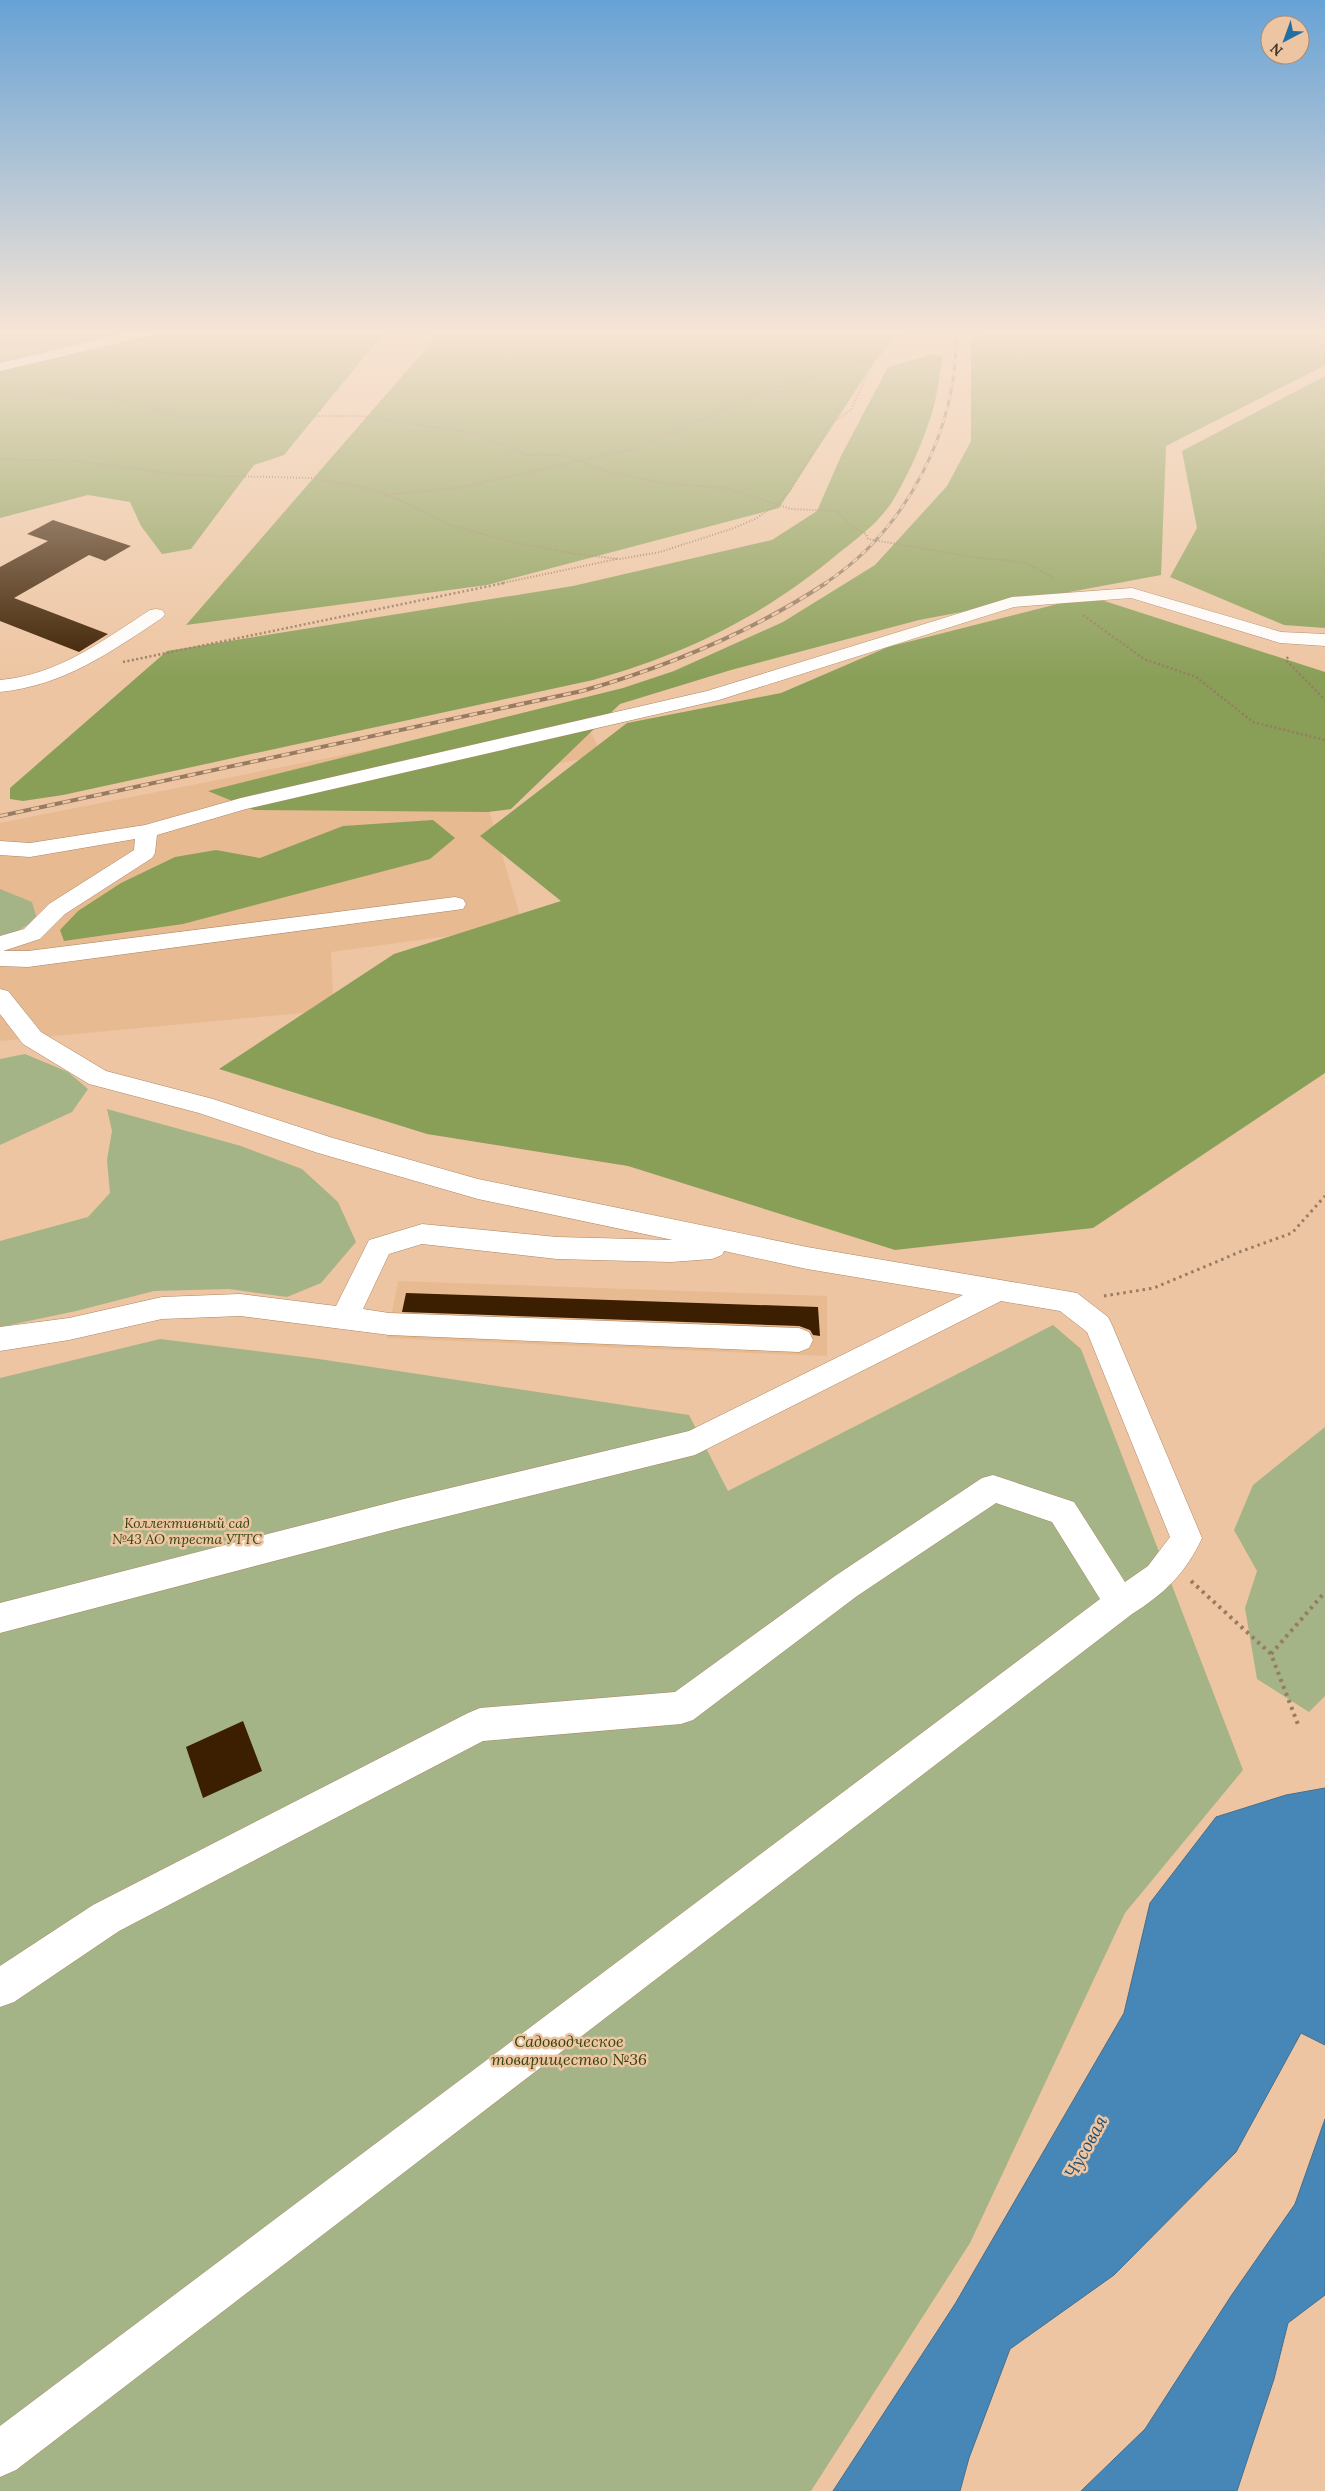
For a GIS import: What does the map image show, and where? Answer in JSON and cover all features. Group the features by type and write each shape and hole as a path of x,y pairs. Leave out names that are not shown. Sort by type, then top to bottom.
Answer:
{"street":[{"path":"0,848 30,850 147,831 241,804 712,696 1012,602 1132,593 1280,637 1325,640"},
{"path":"0,686 48,678 79,663 156,614"},
{"path":"0,944 32,934 57,910 144,853 147,831"},
{"path":"0,958 28,959 455,904"},
{"path":"0,996 32,1038 98,1078 204,1105 327,1146 478,1189 747,1246 807,1258 1066,1301 1098,1325 1186,1538 1172,1563 1150,1586 1120,1602 0,2454"},
{"path":"346,1318 379,1247 422,1234 557,1248 671,1251 747,1246"},
{"path":"0,1618 404,1514 695,1442 998,1290"},
{"path":"0,1339 69,1329 162,1308 240,1305 389,1324 799,1340"},
{"path":"0,1988 106,1918 480,1725 681,1708 846,1586 993,1488 1063,1512 1120,1602"}],"path":[{"path":"502,445 526,455 563,455 607,472 667,484 727,488 775,506 790,509 836,511 854,528 866,534 868,539 882,544 1023,562 1063,582 1086,619 1144,659 1196,677 1253,722 1325,740"},
{"path":"386,495 462,487 580,462 645,445"},
{"path":"116,663 660,552 734,528 755,519 775,506 790,491 817,445"},
{"path":"0,459 22,458 76,461 184,475 312,478 386,495 450,526 513,542 575,554 620,559"},
{"path":"1290,655 1286,660 1325,700"},
{"path":"1066,1301 1154,1288 1242,1251 1292,1233 1325,1196"},
{"path":"1172,1563 1271,1654 1299,1727"},
{"path":"1271,1654 1325,1592"}],"shaded area":[{"path":"579,708 602,755 480,779 523,926 331,952 334,1010 0,1041 0,823"},
{"path":"398,1281 827,1296 827,1356 387,1338"}],"green space":[{"path":"0,445 292,445 284,455 254,465 191,549 162,554 141,526 130,502 88,495 0,518"},
{"path":"342,445 820,445 779,508 487,585 186,625"},
{"path":"847,445 920,445 898,492 875,523 811,575 783,595 753,614 693,645 661,658 593,680 63,795 23,801 10,799 10,788 167,651 573,586 772,540 817,511"},
{"path":"969,445 1167,445 1161,575 919,620 731,670 620,704 511,809 488,812 254,810 208,791 623,688 674,671 783,622 875,565 947,486"},
{"path":"1193,445 1325,445 1325,628 1284,625 1170,577 1197,528 1182,451"},
{"path":"1089,596 1325,672 1325,1073 1093,1228 895,1250 628,1166 427,1134 219,1069 394,954 561,901 480,836 627,723 781,693 888,647"},
{"path":"433,820 455,838 430,859 183,924 64,941 60,930 78,911 121,883 175,857 216,850 260,858 343,826"},
{"path":"0,889 32,902 37,919 14,933 0,938"},
{"path":"25,1054 68,1072 88,1089 72,1112 0,1145 0,1059"},
{"path":"107,1109 241,1146 302,1169 338,1202 356,1242 321,1283 287,1297 229,1289 154,1291 76,1311 0,1327 0,1241 88,1217 110,1193 107,1160 112,1131"},
{"name":"Садоводческое товарищество №36","path":"1053,1325 1081,1349 1243,1770 1125,1913 970,2243 811,2491 0,2491 0,1378 160,1339 319,1359 689,1415 728,1491"},
{"path":"1325,1427 1325,1696 1309,1712 1257,1679 1245,1608 1257,1571 1234,1530 1253,1485"}],"water":[{"name":"Чусовая","path":"1325,1788 1325,2045 1301,2033 1236,2152 1114,2275 1010,2349 969,2458 960,2491 833,2491 955,2304 1124,2013 1150,1903 1216,1817 1286,1795"},
{"path":"1325,2119 1325,2295 1288,2323 1274,2379 1237,2491 1081,2491 1145,2429 1231,2296 1295,2204"}],"building":[{"path":"53,520 131,546 105,561 89,555 14,598 108,634 79,652 0,621 0,567 48,541 27,534"},
{"path":"406,1293 818,1307 820,1336 813,1335 810,1330 799,1326 402,1312"},
{"path":"243,1721 262,1771 203,1798 186,1747"}],"railway":[{"path":"824,584 854,562 880,535 903,506 922,473 934,445"},
{"path":"0,816 582,691 646,671 738,633 826,583"}],"park label":[{"name":"Коллективный сад №43 АО треста УТТС","path":"187,1532"}]}
